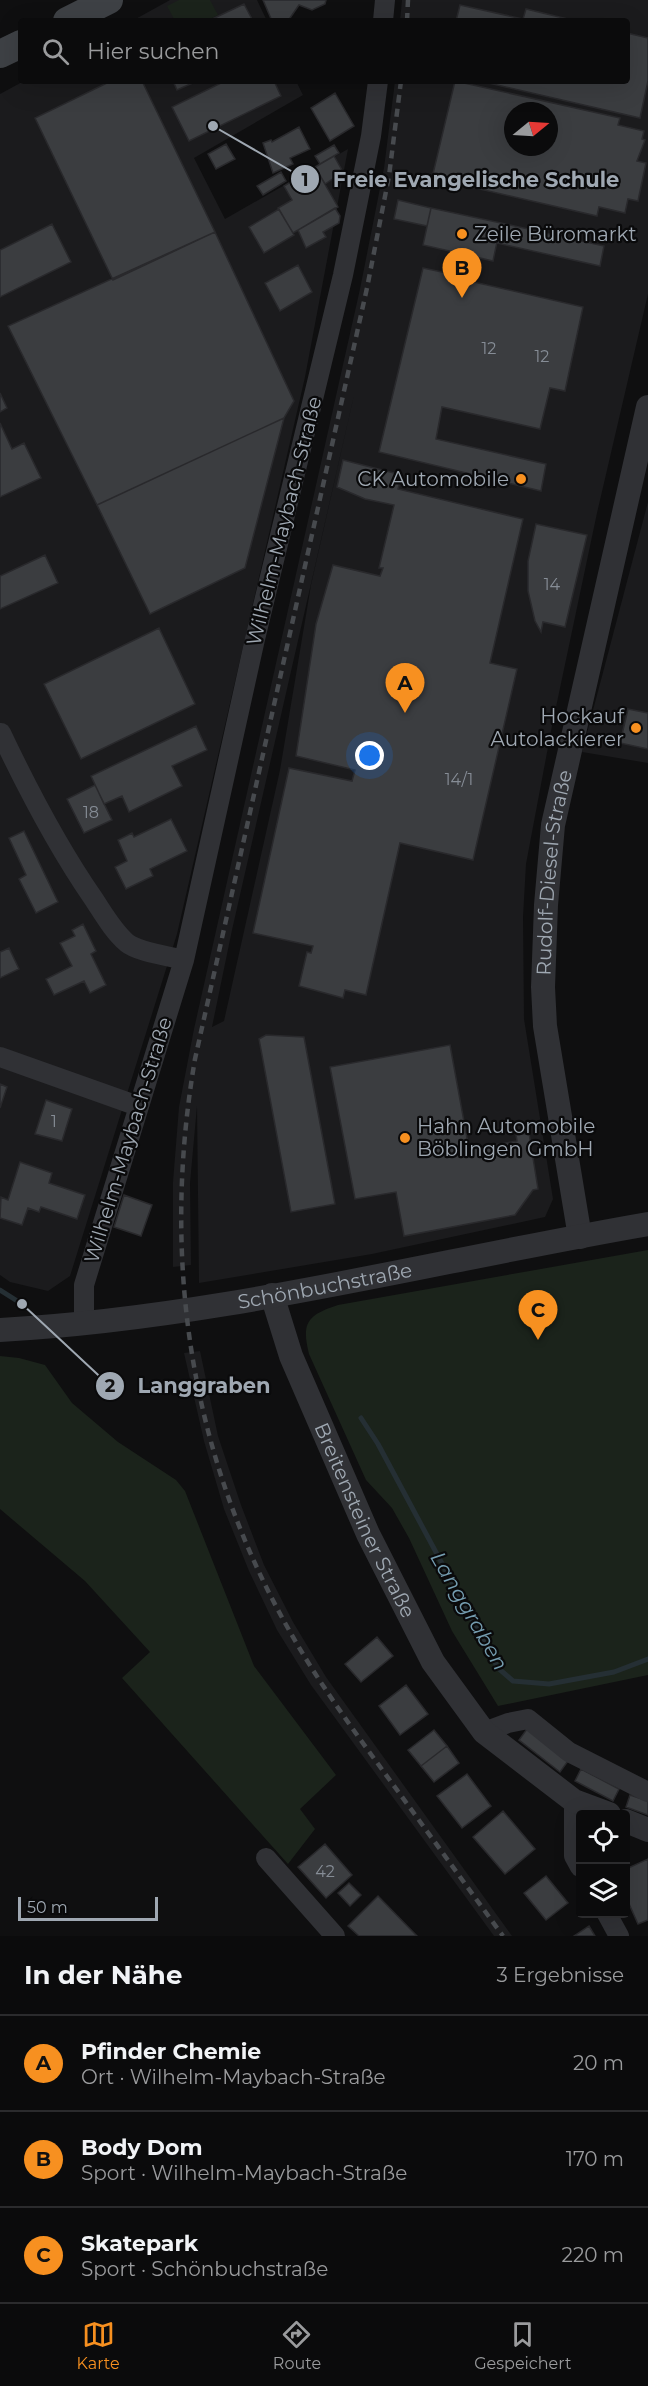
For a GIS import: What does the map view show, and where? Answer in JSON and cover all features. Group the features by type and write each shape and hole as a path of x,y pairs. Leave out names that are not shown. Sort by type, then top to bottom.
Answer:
{"main road":[{"path":"73,18 108,0"},
{"path":"0,54 18,45"}],"street":[{"path":"383,18 385,0"},
{"name":"Wilhelm-Maybach-Straße","path":"84,1323 84,1285 184,960 255,639 343,274 369,147 378,84"},
{"name":"Rudolf-Diesel-Straße","path":"580,1237 545,1026 543,987 546,905 553,825 648,407"},
{"path":"1,733 34,802 63,854 113,927 128,944 184,960"},
{"path":"0,1057 138,1106"},
{"name":"Schönbuchstraße","path":"0,1329 84,1323 214,1306 648,1224"},
{"name":"Breitensteiner Straße","path":"272,1295 291,1356 368,1534 432,1662 484,1732 574,1801 596,1810"},
{"path":"484,1732 508,1723 528,1719 569,1752 648,1792"},
{"path":"574,1801 574,1856 578,1864"},
{"path":"630,1823 648,1830"},
{"path":"266,1858 335,1936"},
{"path":"609,1918 619,1936"}],"shaded area":[{"path":"170,0 257,0 266,18 137,18"},
{"path":"179,0 210,0 218,15 212,18 173,18 167,6"},
{"path":"402,0 648,0 648,294 597,513 552,726 526,864 523,917 524,1019 553,1199 545,1217 372,1254 199,1283 197,1106 190,1183 191,1265 173,1267 173,1182 179,1107 194,1029 360,289 384,168 395,84 630,84 630,18 400,18","holes":["357,382 311,585 280,770 224,1021 212,1027 232,930"]},
{"path":"18,84 298,84 303,95 194,158 225,219 348,149 305,377 177,934 70,1276 48,1291 10,1282 0,1275 0,94"},
{"path":"648,502 648,763 582,752"},
{"path":"648,1250 648,1675 498,1706 452,1631 409,1538 392,1508 366,1480 309,1354 307,1327 314,1316 338,1305"},
{"path":"200,1351 218,1436 241,1505 264,1565 293,1622 326,1677 512,1936 494,1936 311,1685 277,1630 249,1571 224,1509 204,1441 184,1353"},
{"path":"0,1356 45,1365 72,1403 118,1442 176,1480 185,1491 254,1666 336,1775 300,1809 315,1829 288,1864 122,1678 150,1652 85,1581 0,1509"}],"building":[{"path":"263,0 326,0 325,4 312,10 299,5 290,18 271,18"},
{"path":"244,4 251,18 214,18"},
{"path":"460,5 518,18 457,18"},
{"path":"526,9 564,18 523,18"},
{"path":"630,34 648,38 648,81 640,118 493,84 630,84"},
{"path":"105,84 143,84 215,232 113,280 35,118"},
{"path":"174,84 190,84 177,90"},
{"path":"219,84 275,84 281,96 189,141 172,107"},
{"path":"454,84 468,84 549,102 504,102 504,156 558,156 558,104 620,118 618,125 644,131 642,139 645,140 637,161 646,163 638,201 628,199 625,213 599,207 597,216 432,178"},
{"path":"335,93 354,126 330,141 311,108"},
{"path":"299,127 310,149 290,158 293,164 273,173 263,143 271,140 272,142"},
{"path":"226,144 235,159 216,169 208,154"},
{"path":"334,145 339,153 320,164 315,156"},
{"path":"334,156 343,172 325,184 315,167"},
{"path":"315,167 338,207 293,233 278,208 292,200 284,186"},
{"path":"281,172 286,181 263,195 257,186"},
{"path":"398,200 431,208 427,226 394,219"},
{"path":"335,208 340,216 339,223 323,232 326,237 306,248 298,230"},
{"name":"Zeile Büromarkt","path":"431,208 501,223 493,261 423,245"},
{"path":"279,209 294,235 264,253 249,227"},
{"path":"501,223 604,246 600,266 497,243"},
{"path":"52,224 71,262 0,297 0,250"},
{"path":"215,232 294,401 284,418 97,505 8,326"},
{"path":"298,265 312,292 280,311 265,283"},
{"path":"423,268 583,307 565,391 550,388 540,429 442,407 436,439 546,464 541,491 379,452"},
{"path":"0,393 7,408 0,412"},
{"path":"284,418 245,568 150,614 97,505"},
{"path":"0,423 12,449 24,443 41,478 0,497"},
{"path":"343,460 402,475 398,489 523,519 490,663 517,669 473,860 400,843 366,995 345,990 343,998 299,986 307,952 311,953 313,946 253,933 289,768 352,781 355,770 296,756 316,624 333,565 380,576 383,568 379,568 394,505 365,499 337,487"},
{"path":"536,524 587,535 565,627 543,622 541,632 535,621 528,591 528,561"},
{"path":"45,555 58,583 0,609 0,576"},
{"path":"159,628 195,704 81,759 44,684"},
{"name":"Hockauf Autolackierer","path":"628,709 648,713 648,749 620,743"},
{"path":"196,726 207,750 172,766 182,786 129,812 122,796 104,804 91,776"},
{"path":"95,785 112,820 84,833 67,799"},
{"path":"171,819 187,851 150,869 153,876 126,889 115,867 127,861 118,840 132,833 134,837"},
{"path":"24,831 58,902 36,913 19,879 26,875 9,838"},
{"path":"83,924 96,951 91,954 106,985 90,993 84,981 54,995 46,979 72,966 60,943 75,936 72,930"},
{"path":"9,948 19,969 0,978 0,952"},
{"path":"266,1035 304,1037 335,1204 291,1212 259,1039"},
{"name":"Hahn Automobile Böblingen GmbH","path":"450,1045 469,1149 517,1141 516,1135 529,1133 538,1189 533,1190 515,1215 404,1236 396,1192 355,1199 330,1067"},
{"path":"0,1084 7,1087 0,1108"},
{"path":"46,1100 72,1109 62,1141 35,1134"},
{"path":"20,1162 52,1173 49,1183 85,1195 77,1219 41,1207 39,1212 28,1208 22,1225 0,1218 1,1197 8,1200"},
{"path":"124,1195 152,1205 141,1236 114,1227"},
{"path":"377,1637 393,1656 361,1682 345,1664"},
{"path":"406,1685 428,1714 400,1735 379,1706"},
{"path":"527,1729 568,1761 560,1772 519,1740"},
{"path":"434,1730 447,1746 421,1766 408,1750"},
{"path":"447,1746 459,1763 434,1782 421,1766"},
{"path":"581,1769 619,1789 613,1801 575,1781"},
{"path":"467,1774 491,1806 462,1828 437,1796"},
{"path":"630,1795 648,1801 648,1815 626,1807"},
{"path":"503,1811 535,1849 505,1874 473,1837"},
{"path":"325,1844 352,1875 326,1898 298,1867"},
{"path":"648,1859 648,1920 638,1924 630,1906 630,1867"},
{"path":"546,1876 568,1903 546,1920 524,1893"},
{"path":"349,1883 361,1895 350,1906 338,1893"},
{"path":"378,1896 417,1936 359,1936 348,1926"},
{"path":"589,1926 595,1936 574,1936"}],"waterway":[{"name":"Langgraben","path":"0,1290 22,1304"},
{"name":"Langgraben","path":"361,1418 378,1444 498,1668 513,1681 549,1684 614,1672 648,1659"}],"railway":[{"path":"407,18 408,0"},
{"path":"401,84 389,176 367,288 195,1059 185,1133 181,1207 183,1280 192,1353 206,1424 227,1494 255,1563 289,1630 324,1687 503,1936"}],"place":[{"name":"Freie Evangelische Schule","path":"213,126"},
{"name":"Zeile Büromarkt","path":"462,234"},
{"name":"Body Dom","path":"462,298"},
{"name":"CK Automobile","path":"521,479"},
{"name":"Pfinder Chemie","path":"405,713"},
{"name":"Hockauf Autolackierer","path":"636,728"},
{"name":"Hahn Automobile Böblingen GmbH","path":"405,1138"},
{"name":"Langgraben","path":"22,1304"},
{"name":"Skatepark","path":"538,1340"}]}
